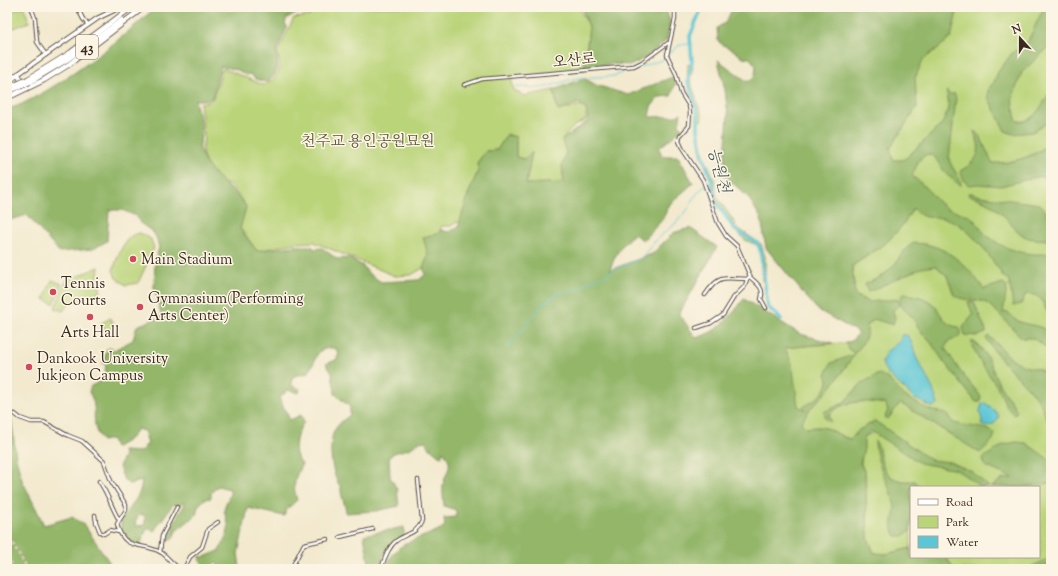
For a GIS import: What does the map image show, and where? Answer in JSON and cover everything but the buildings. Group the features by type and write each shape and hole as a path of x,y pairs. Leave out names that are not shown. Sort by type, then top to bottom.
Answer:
{"highway":[{"name":"43","path":"29,80 70,53 132,7"},
{"name":"43","path":"7,92 68,60 140,7"},
{"path":"7,98 26,90 74,61 144,7"},
{"path":"7,82 18,74 26,90"},
{"name":"43","path":"7,88 18,85"}],"main road":[{"path":"18,74 89,25 121,7"}],"street":[{"path":"31,7 35,18 37,42 46,55"},
{"path":"77,7 83,19 89,25"},
{"path":"675,7 668,54 676,74 681,93 689,106 689,126 680,136 680,145 705,186 718,223 739,250 749,278 762,289 763,292 761,298 766,308"},
{"name":"오산로","path":"464,86 482,79 634,66 642,62 669,42"},
{"path":"7,78 18,74"},
{"path":"705,295 711,286 717,281 726,278 749,278"},
{"path":"696,328 711,323 723,315 734,297 745,286 749,278"},
{"path":"15,414 31,422 44,422 85,443 104,461 111,481 126,505 126,510 117,524 120,532 129,543 160,552 171,564 183,569 190,557 202,547 208,529 218,522"},
{"path":"381,569 384,557 395,542 413,533 420,526 422,521 418,480"},
{"path":"99,481 109,496 111,505 119,521"},
{"path":"160,552 162,536 177,507"},
{"path":"96,515 96,522 101,533 104,534 110,530 120,532"},
{"path":"340,537 374,529"},
{"path":"291,569 304,544 328,539"}],"green space":[{"path":"24,7 29,22 9,30 7,13"},
{"path":"156,7 312,7 287,18 285,23 287,27 276,52 277,69 270,80 266,82 255,79 250,74 246,75 238,70 221,66 212,98 208,100 195,100 201,123 200,150 214,174 240,199 246,207 240,229 257,251 295,246 312,246 314,249 322,248 337,259 349,258 363,266 368,273 381,282 419,280 426,274 423,268 428,256 423,237 439,233 441,230 448,232 458,228 468,195 478,171 477,163 486,151 497,150 507,135 516,137 516,157 524,159 532,152 526,184 564,182 562,166 566,152 562,140 588,121 587,110 579,103 558,111 554,90 584,78 596,85 628,95 675,76 676,82 671,96 659,97 651,107 649,116 677,116 681,113 679,124 682,129 659,148 662,156 678,156 693,183 670,204 662,220 643,240 634,234 626,241 616,255 610,270 652,254 673,233 690,228 717,247 679,314 696,338 718,328 729,318 744,299 800,334 833,343 785,348 792,364 798,406 806,410 803,407 822,394 825,389 828,379 826,374 831,363 855,354 831,387 810,409 801,423 806,428 826,428 843,437 851,439 859,430 875,421 931,460 950,462 971,471 988,486 980,486 957,470 920,463 871,431 864,437 864,449 860,463 865,473 868,538 874,553 887,554 910,548 910,558 947,558 953,569 386,569 390,559 396,551 410,542 445,526 444,518 456,517 456,510 444,506 443,486 449,468 449,461 443,451 441,457 427,445 426,441 418,442 411,448 394,453 389,457 390,477 397,489 399,506 375,511 346,513 341,494 341,487 335,475 331,458 333,433 339,424 350,415 350,407 335,394 332,373 326,364 336,360 339,354 335,348 323,349 317,354 308,373 294,376 291,380 292,386 300,389 299,393 288,390 279,398 290,420 301,415 304,422 297,437 295,449 298,459 302,464 295,481 295,495 297,500 287,509 284,516 248,508 238,553 240,569 220,569 216,562 207,569 200,561 199,556 204,557 219,551 228,531 225,509 230,489 218,486 211,493 211,498 205,499 198,506 196,515 176,531 173,539 170,539 170,533 173,532 174,528 172,525 184,506 185,501 180,505 173,504 154,531 147,528 140,545 132,543 126,538 120,522 137,498 142,481 129,484 124,480 119,467 124,455 123,451 140,452 148,443 144,431 137,429 130,438 115,448 112,439 102,441 96,430 94,407 92,397 89,392 91,386 104,380 106,366 103,363 107,349 111,348 114,350 133,340 137,326 158,318 161,314 154,287 155,263 159,247 156,237 153,232 140,223 136,216 122,210 109,210 107,241 93,249 59,252 27,215 7,221 7,109 27,102 61,82 117,41","holes":["139,515 145,515 145,525 137,526 135,522"]},
{"name":"천주교 용인공원묘원","path":"317,7 578,7 589,26 584,70 511,77 514,90 524,96 554,90 558,111 581,105 586,111 586,120 574,126 562,140 566,153 562,166 564,183 526,184 532,153 524,159 516,157 516,137 507,134 497,150 486,151 477,163 478,171 468,195 460,223 457,222 451,226 442,226 423,268 411,275 395,276 314,242 295,243 257,251 240,228 246,206 231,186 222,182 206,165 202,152 204,136 200,103 209,102 213,98 223,68 263,85 276,77 279,68 279,58 277,53 294,18 310,16 311,10"},
{"path":"581,7 665,7 670,22 667,40 648,56 632,65 612,64 585,68 589,26"},
{"path":"733,7 958,7 951,38 923,60 915,78 917,107 890,148 893,160 902,160 906,158 941,125 948,109 946,92 947,91 951,95 954,93 956,99 949,159 961,182 961,186 946,174 934,156 927,154 919,160 912,176 943,206 949,210 971,217 992,240 1008,248 1025,253 1051,253 1051,315 1041,299 1033,295 1026,294 1021,304 1013,306 1009,280 1002,276 989,256 970,234 963,228 947,219 925,217 913,208 907,219 887,242 852,266 855,295 868,302 898,299 899,304 893,311 895,317 893,325 874,319 867,325 866,336 858,350 855,353 849,350 845,342 850,342 859,333 818,310 803,293 766,248 761,218 748,197 724,175 728,115 725,90 718,60 748,82 755,75 756,66 750,58 741,57 739,54 718,41 717,28 726,22"},
{"path":"958,7 1051,7 1051,569 954,569 947,558 1040,558 1040,486 910,486 910,548 887,554 874,553 868,538 865,473 861,464 864,437 874,432 881,437 875,421 859,430 851,439 843,437 826,428 806,428 800,423 785,348 850,342 881,313 873,304 855,295 852,266 885,244 896,169 890,149 915,78 923,60 950,38"},
{"path":"1044,7 1051,7 1051,45 1022,72 1012,99 1016,120 1028,120 1037,112 1051,90 1051,121 1032,132 1013,134 1005,131 988,97 988,89 1012,53 1027,43"},
{"path":"688,64 690,65 688,78 691,65 693,66 690,80 702,116 701,121 699,120 697,122 697,113 687,81"},
{"path":"974,130 981,138 992,163 1015,161 1037,152 1051,143 1051,181 1041,176 1001,186 978,184 969,185 964,181 960,171 968,166 977,156 979,148"},
{"path":"698,134 700,134 704,155 715,182 716,195 736,225 733,226 714,201 712,182 715,198 712,180 711,181 701,154"},
{"path":"969,192 980,196 1040,204 1051,218 1051,241 1024,236 990,204 968,195"},
{"path":"736,227 761,244 765,257 765,281 764,278 764,281 762,281 760,252 757,245 745,240 735,230 750,238 736,229"},
{"name":"Main Stadium","path":"140,233 151,239 154,248 138,283 126,285 116,278 113,270 122,247 130,237 134,234"},
{"path":"914,243 925,244 945,251 970,271 984,289 1003,283 1007,286 1003,313 1008,312 1013,318 1024,323 1040,327 1051,334 1051,351 1033,338 1022,338 998,313 984,302 965,299 954,295 947,276 936,266 921,268 868,292 865,284 879,278 893,266 910,245"},
{"path":"99,267 97,280 101,291 69,304 63,311 55,308 66,281"},
{"name":"Tennis Courts","path":"52,280 62,284 54,304 44,299"},
{"path":"904,294 924,298 934,305 946,322 950,325 959,327 961,336 948,342 945,348 960,371 981,397 979,402 976,402 944,362 928,338 923,335 912,317 900,305 901,296"},
{"path":"968,302 974,302 986,331 986,333 977,336 965,335 963,327 973,315"},
{"path":"111,318 116,331 106,334 99,324"},
{"path":"989,336 1012,359 1024,366 1039,369 1051,377 1051,425 1047,420 1042,406 1034,395 992,347 986,338"},
{"path":"972,341 983,350 987,356 999,384 1017,411 1015,414 1007,408 996,386 977,356 971,343"},
{"path":"879,374 891,381 901,393 918,404 930,410 947,414 952,419 953,423 987,429 995,433 993,440 980,453 900,403 888,419 885,417 888,410 885,404 855,402 841,406 829,415 831,422 826,419 824,412 843,403 862,383"},
{"path":"7,413 11,416 16,458 22,480 44,525 72,517 84,525 114,569 7,569"},
{"path":"875,441 879,447 883,466 889,475 898,480 915,481 919,486 910,486 910,531 902,537 896,536 893,531 892,523 895,512 894,503 877,457"},
{"path":"1016,442 1026,443 1051,461 1051,483 1028,486 992,486 1003,479 1013,478 985,466 983,458 1003,445"},
{"path":"404,527 404,535 394,542 385,553 380,569 370,569 364,535"},
{"path":"1051,558 1051,565 1025,569"}],"water":[{"path":"902,334 908,336 912,343 916,357 933,389 938,405 932,407 915,399 888,374 883,366 882,362 886,352 900,341"},
{"path":"985,403 999,416 995,423 988,426 983,426 980,411 982,404"}],"waterway":[{"name":"능원천","path":"702,7 690,36 692,61 688,82 698,114 698,129 702,153 713,184 714,199 735,230 757,243 760,248 768,307 781,319"},
{"path":"668,54 680,45 690,44"},
{"path":"517,87 543,88 577,78 615,76 627,70 662,60 666,56"},
{"path":"508,347 543,304 557,294 580,289 586,283 640,259 659,237 673,226 689,208 692,200 702,188 712,181"}],"tunnel":[{"path":"7,534 28,569"},
{"path":"7,557 15,569"}],"place":[{"name":"Main Stadium","path":"133,259"},
{"name":"Tennis Courts","path":"53,292"},
{"name":"Gymnasium(Performing Arts Center)","path":"140,307"},
{"name":"Arts Hall","path":"90,317"},
{"name":"Dankook University Jukjeon Campus","path":"29,367"}]}
